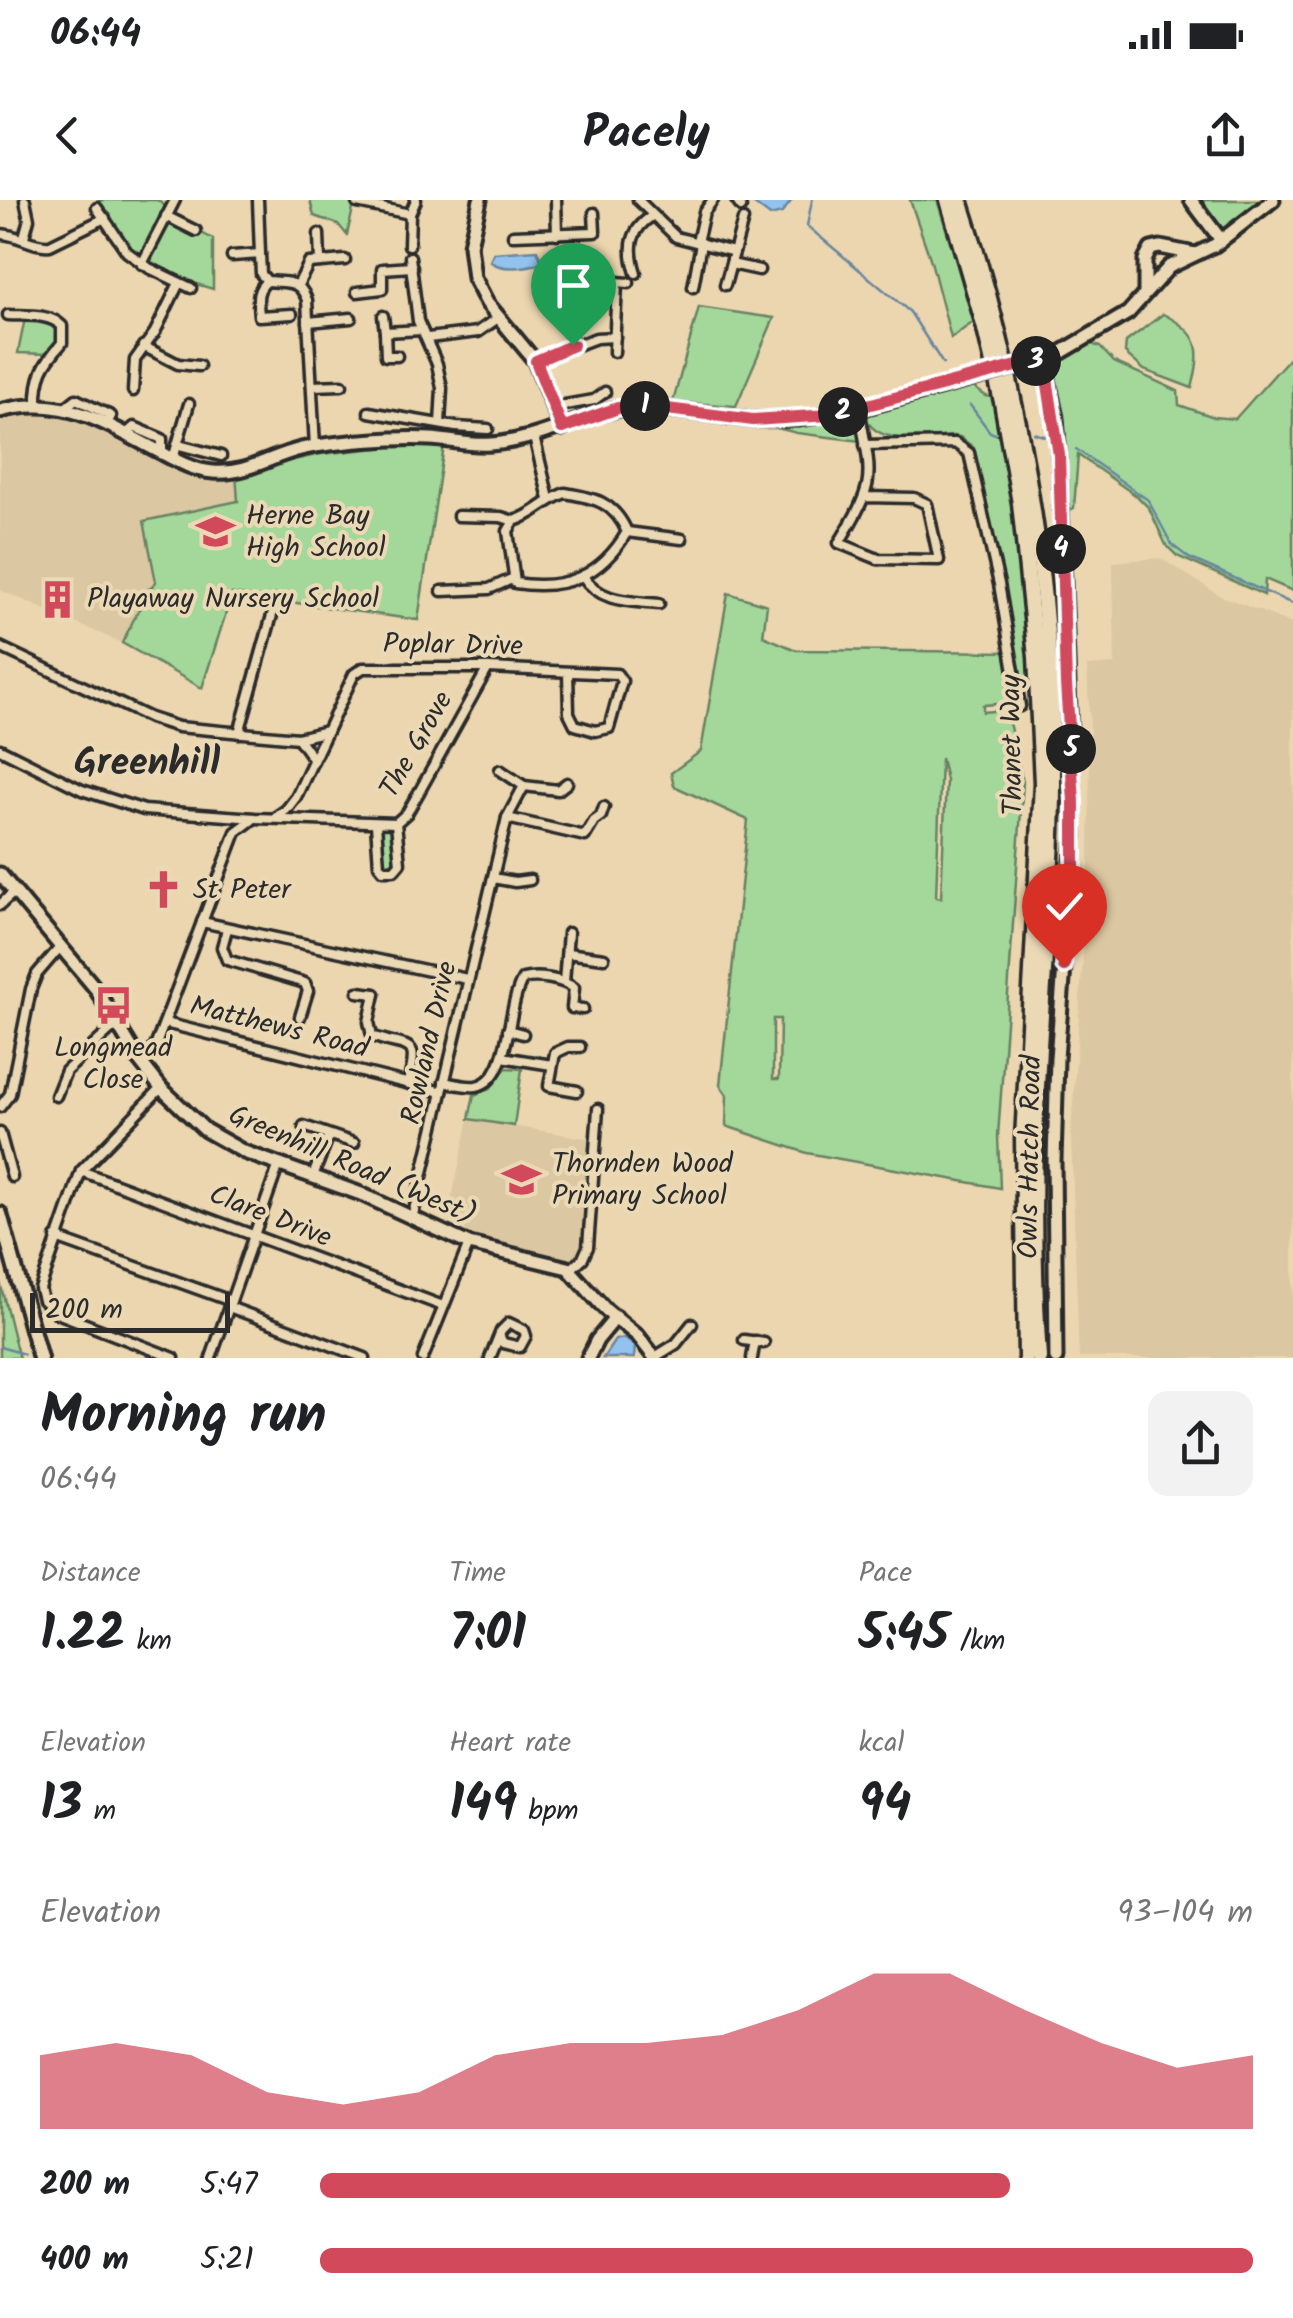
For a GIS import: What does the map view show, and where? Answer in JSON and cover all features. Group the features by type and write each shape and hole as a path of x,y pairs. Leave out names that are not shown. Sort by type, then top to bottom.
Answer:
{"highway":[{"name":"Thanet Way","path":"948,200 1002,402 1020,503 1036,658 1042,782 1023,1139 1026,1358"},
{"name":"Thanet Way","path":"960,200 1014,399 1032,502 1048,656 1052,828 1035,1138 1039,1358"}],"main road":[{"path":"0,1214 40,1358"}],"street":[{"path":"24,238 30,219 25,200"},
{"path":"161,200 196,230"},
{"path":"258,200 262,274 267,282"},
{"path":"409,245 410,214 416,200"},
{"path":"480,200 471,231 470,258 479,290 536,361 562,428"},
{"path":"556,200 557,234"},
{"path":"638,200 676,237 734,252"},
{"path":"693,287 704,212 713,200"},
{"path":"1191,200 1221,240"},
{"path":"1145,264 1150,271 1166,270 1221,240 1273,200"},
{"path":"357,203 410,214"},
{"path":"97,208 118,241 142,264 191,288"},
{"path":"142,264 171,208"},
{"path":"512,235 594,232 594,213"},
{"path":"636,273 632,258 634,234 652,216"},
{"path":"0,234 50,245 105,218"},
{"path":"725,285 743,220"},
{"path":"318,234 320,262"},
{"path":"1144,297 1146,256 1151,249 1160,247 1195,254"},
{"path":"0,411 37,404 66,408 203,470 232,472 315,447 419,438 486,444 534,438 618,408 644,406 776,420 858,409 1044,359 1128,314 1166,270 1171,258 1167,251"},
{"path":"232,256 260,254"},
{"path":"298,285 310,263 344,260"},
{"path":"357,292 382,289 382,269 411,262 418,321 442,388 440,424"},
{"path":"730,264 759,270"},
{"path":"558,268 557,293 573,345"},
{"path":"292,314 259,316 260,287 267,282 290,280 307,300 315,447"},
{"path":"592,280 629,282"},
{"path":"614,352 617,282"},
{"path":"134,391 127,372 165,314 179,283"},
{"path":"8,315 56,320 65,334 40,371 37,404"},
{"path":"383,316 386,356 397,356"},
{"path":"308,322 351,318"},
{"path":"385,332 478,332 498,318"},
{"path":"536,361 596,338 615,337"},
{"path":"144,346 178,364 198,366"},
{"name":"Owls Hatch Road","path":"1044,359 1059,455 1074,818 1074,869 1056,1075 1056,1358"},
{"path":"312,386 342,385"},
{"path":"554,407 594,400 605,392"},
{"path":"168,456 180,444 189,404"},
{"path":"858,409 870,476 866,497 839,543 878,559 939,560 926,504 914,498 866,497"},
{"path":"369,412 488,428"},
{"path":"534,438 549,499"},
{"path":"866,444 955,443 969,453 999,584 1020,706"},
{"path":"180,444 220,456"},
{"path":"458,516 514,521 535,515 549,499 564,493 596,498 618,512 628,532"},
{"path":"514,521 508,531 516,583 554,587 582,576 614,554 628,532"},
{"path":"628,532 682,538"},
{"path":"582,576 596,592 607,597 659,604"},
{"path":"442,590 488,589 514,578"},
{"path":"239,733 276,602"},
{"path":"262,610 273,613"},
{"path":"0,647 150,718 178,726 298,738 327,731"},
{"name":"Poplar Drive","path":"272,819 286,810 296,796 354,674 363,668 488,668 568,672 620,676 612,725 606,730 580,729 572,720 568,672"},
{"name":"The Grove","path":"463,668 475,688"},
{"name":"The Grove","path":"272,819 396,823 407,814 488,668"},
{"path":"298,738 313,759"},
{"path":"0,749 82,790 120,804 144,810 272,819"},
{"path":"507,769 524,786 558,790 565,798"},
{"path":"558,790 567,783"},
{"name":"Rowland Drive","path":"412,1219 507,818 524,786"},
{"path":"296,796 297,809 304,820"},
{"path":"586,848 585,836 602,816 604,807"},
{"path":"224,816 236,832"},
{"path":"140,1060 155,1047 236,832 255,818"},
{"path":"507,818 585,836"},
{"name":"The Grove","path":"376,824 382,870 394,870 400,863 396,823"},
{"name":"Greenhill Road (West)","path":"0,874 96,988 161,1088 218,1139 469,1244 570,1270"},
{"path":"493,878 530,880"},
{"path":"0,905 15,891"},
{"path":"202,922 467,980"},
{"path":"227,928 222,947 227,960 305,983 308,991 299,1016"},
{"path":"564,982 568,933"},
{"path":"0,1107 10,1094 37,974 62,946"},
{"path":"567,952 604,958"},
{"path":"443,1087 482,1085 496,1074 523,978 564,982 574,988 572,1008 583,1010"},
{"path":"358,992 377,995 372,1036 412,1050 415,1058 408,1083"},
{"path":"56,1096 66,1071 118,1023"},
{"name":"Matthews Road","path":"164,1023 408,1083 443,1087"},
{"path":"508,1030 523,1034"},
{"path":"577,1091 549,1086 557,1050 580,1047"},
{"path":"502,1057 552,1065"},
{"path":"161,1088 81,1171 40,1280 43,1300 50,1308 174,1358"},
{"path":"598,1108 588,1247 570,1270 643,1341 655,1358 676,1344 692,1324"},
{"path":"304,1126 354,1143"},
{"path":"0,1133 11,1177"},
{"path":"313,1176 328,1135"},
{"path":"211,1358 279,1164"},
{"name":"Clare Drive","path":"81,1171 443,1306"},
{"path":"56,1238 365,1358"},
{"path":"423,1358 469,1244"},
{"path":"588,1358 616,1317"},
{"path":"490,1358 500,1337"},
{"path":"752,1358 754,1341"},
{"path":"140,1358 144,1347"}],"shaded area":[{"name":"Herne Bay High School","path":"47,413 84,421 158,459 206,473 236,473 321,454 397,446 444,446 418,620 232,594 202,688 122,643 0,590 0,420 16,414"},
{"path":"1160,558 1221,596 1293,624 1293,1358 1079,1358 1071,1134 1089,866 1087,666 1115,664 1113,562"},
{"name":"Thornden Wood Primary School","path":"469,1119 592,1139 579,1250 575,1256 566,1262 467,1235 463,1224 447,1220"}],"green space":[{"path":"99,200 157,200 165,206 165,214 213,239 213,289 148,263 149,246 136,255 119,237"},
{"path":"310,200 355,200 347,235 338,224 314,216"},
{"path":"910,200 937,200 975,321 951,338 931,261"},
{"path":"1201,200 1272,200 1226,233"},
{"path":"699,307 774,318 736,406 673,402"},
{"path":"1163,314 1185,328 1196,344 1192,388 1144,370 1125,353 1126,342"},
{"path":"32,319 59,326 61,337 49,354 18,353 24,323"},
{"path":"1089,343 1100,347 1114,362 1178,391 1179,405 1214,417 1235,419 1293,354 1293,591 1265,579 1264,595 1177,556 1166,545 1149,508 1078,455 1074,508 1070,510 1064,414 1052,369 1056,361"},
{"path":"969,384 995,398 999,438 1012,492 1031,678 1025,683 1019,680 1014,654 1014,703 983,705 983,712 1006,710 1023,782 998,1136 1000,1188 807,1153 726,1126 727,1095 720,1085 748,820 674,786 671,773 701,751 728,593 767,605 763,636 796,650 1014,652 974,448 960,437 905,438 882,433 867,420 870,410","holes":["941,758 946,780 941,898 936,897","773,1019 780,1019 779,1079 773,1079"]},
{"path":"845,413 856,419 861,441 765,425"},
{"path":"397,446 444,446 418,620 232,594 202,688 122,643 156,582 144,521 238,501 236,473 321,454"},
{"path":"396,823 400,863 383,870 376,824"},
{"path":"506,1068 522,1069 514,1126 469,1119 474,1095 490,1089"},
{"path":"0,1282 18,1355 19,1358 0,1358"}],"water":[{"path":"749,200 792,200 782,213 770,216"},
{"path":"537,250 542,262 529,266 507,267 490,261 494,253"},
{"path":"624,1338 635,1346 634,1358 603,1358 615,1340"}],"waterway":[{"path":"812,200 807,226 910,312 943,364"},
{"path":"970,405 990,432 998,435"},
{"path":"1034,433 1047,437"},
{"path":"1076,449 1148,500 1172,545 1189,558 1293,604"},
{"path":"0,1347 24,1354"}],"place":[{"name":"Herne Bay High School","path":"216,532"},
{"name":"Playaway Nursery School","path":"57,599"},
{"name":"St Peter","path":"163,890"},
{"name":"Longmead Close","path":"113,1005"},
{"name":"Thornden Wood Primary School","path":"522,1180"}],"district":[{"name":"Greenhill","path":"147,764"}],"route":[{"path":"573,345 536,361 562,428 618,408 644,406 753,420 829,415 1044,359 1059,455 1074,801 1074,869 1064,966"}]}
